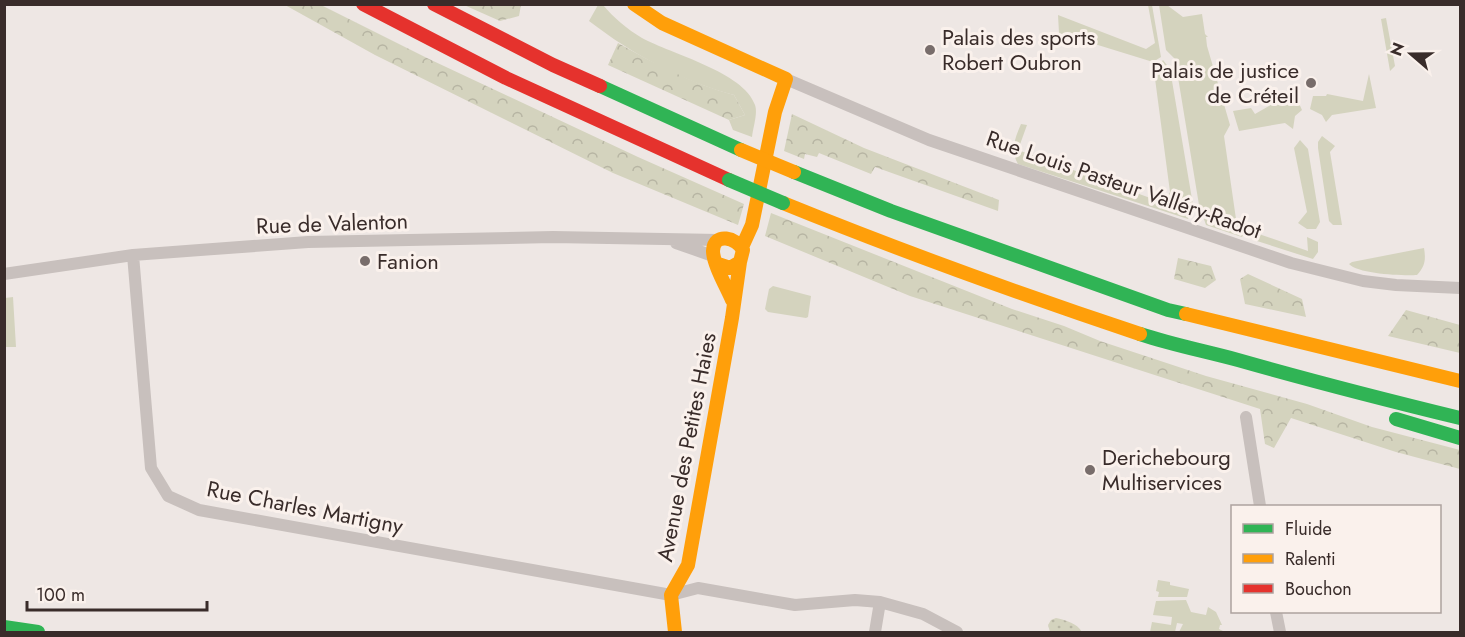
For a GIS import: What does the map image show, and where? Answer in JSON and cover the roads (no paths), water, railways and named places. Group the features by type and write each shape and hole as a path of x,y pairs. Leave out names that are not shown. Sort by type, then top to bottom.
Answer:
{"main road":[{"path":"363,4 506,78 729,180 878,242 1015,292 1196,351 1461,418"},
{"path":"435,4 553,65 741,150 891,211 1168,310 1461,381"},
{"path":"634,4 662,23 786,79"},
{"name":"Avenue des Petites Haies","path":"675,633 671,595 688,565 715,421 733,302 743,254 742,247 752,225 775,112 786,79"},
{"path":"740,262 730,268 716,260 713,248 739,231 754,214"},
{"path":"724,239 738,241 742,247"},
{"name":"Avenue des Petites Haies","path":"716,260 733,302"},
{"path":"1196,351 1219,367 1334,400"},
{"path":"1380,414 1461,438"},
{"path":"4,627 38,633"}],"street":[{"name":"Rue Louis Pasteur Valléry-Radot","path":"786,79 929,140 1291,263 1363,280 1396,285 1461,288"},
{"name":"Rue de Valenton","path":"4,274 133,255 308,242 509,237 724,239"},
{"name":"Rue de Valenton","path":"667,239 716,260"},
{"name":"Rue Charles Martigny","path":"133,255 151,468 168,495 199,510 671,595"},
{"path":"1246,417 1260,505"},
{"path":"671,595 698,588 795,604 855,600 880,602 923,614 957,633"},
{"path":"875,633 880,602"},
{"path":"1276,613 1280,633"}],"place":[{"name":"Palais des sports Robert Oubron","path":"930,50"},
{"name":"Palais de justice de Créteil","path":"1311,83"},
{"name":"Fanion","path":"365,261"},
{"name":"Derichebourg Multiservices","path":"1090,470"}]}
